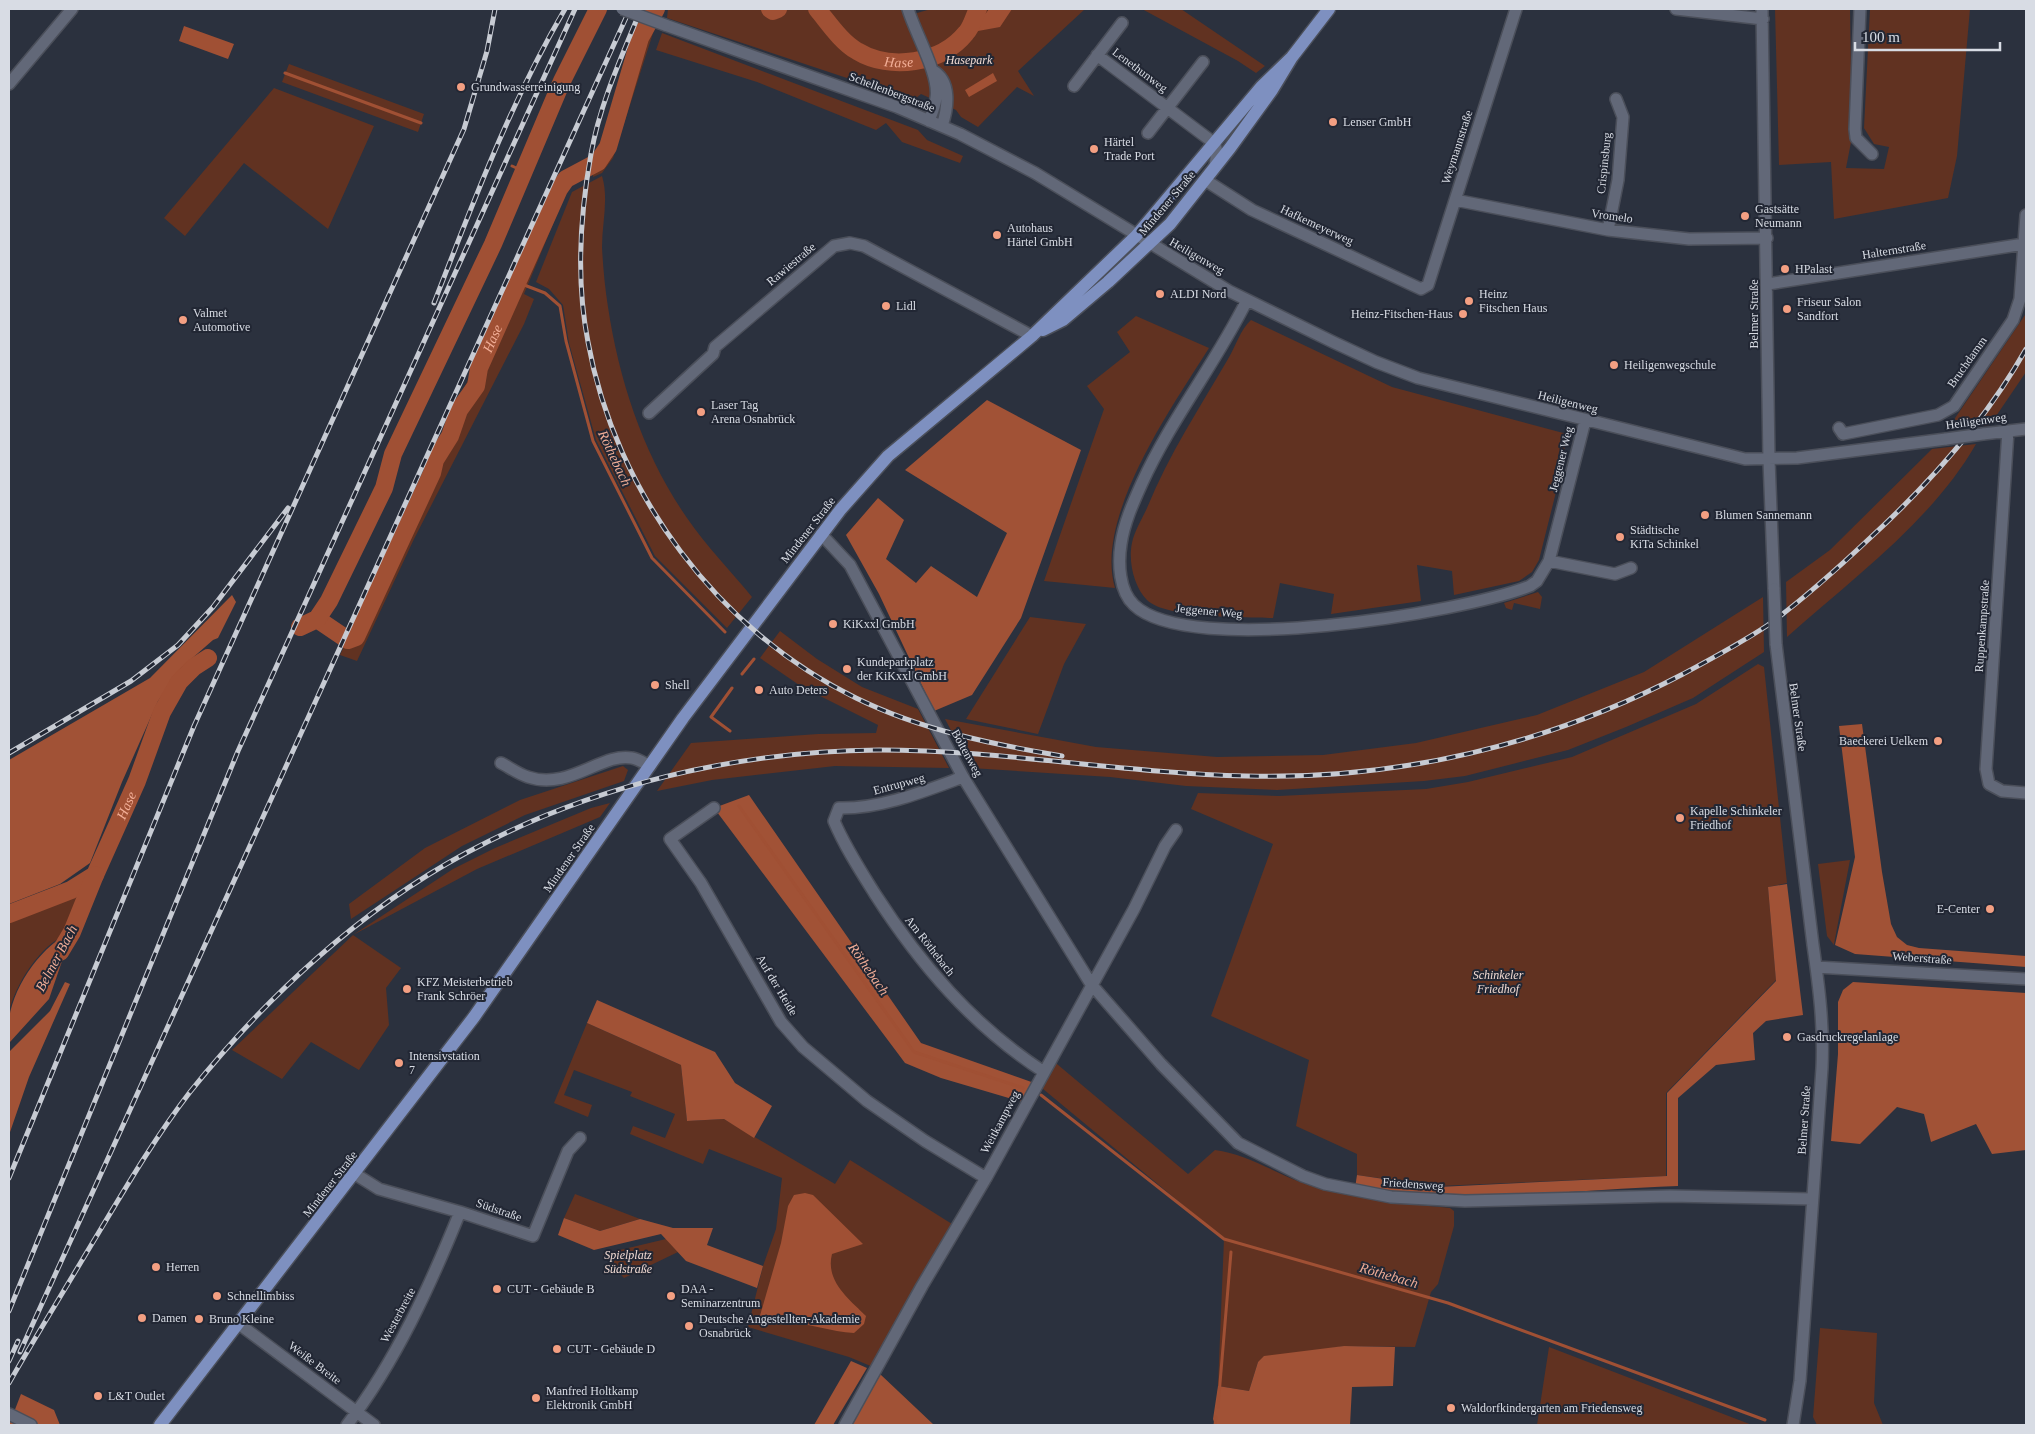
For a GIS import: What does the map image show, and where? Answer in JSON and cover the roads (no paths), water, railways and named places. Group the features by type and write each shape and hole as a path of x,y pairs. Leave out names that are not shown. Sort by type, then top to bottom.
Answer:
{"main road":[{"name":"Mindener Straße","path":"1032,336 1062,320 1150,245 1170,224 1272,90 1292,57 1329,9"},
{"name":"Mindener Straße","path":"160,1425 240,1324 474,1017 717,671 821,534 888,456 1032,336 1136,236 1261,87 1292,57"}],"street":[{"path":"9,84 72,9"},
{"name":"Schellenbergstraße","path":"622,9 929,120 1022,166 1136,236"},
{"path":"908,9 932,70 936,98 929,120"},
{"name":"Weymannstraße","path":"1421,290 1428,285 1516,9"},
{"path":"1676,9 1762,14"},
{"path":"1860,9 1855,129 1856,138 1872,154"},
{"name":"Belmer Straße","path":"1762,14 1768,284 1769,460 1776,644 1816,967 1821,993 1823,1044 1800,1381 1793,1425"},
{"name":"Lenethunweg","path":"1074,86 1122,22"},
{"name":"Lenethunweg","path":"1097,55 1214,143"},
{"name":"Lenethunweg","path":"1148,133 1202,62"},
{"path":"932,70 940,74 945,84 947,111 942,126"},
{"name":"Crispinsburg","path":"1608,230 1618,180 1623,117 1616,99"},
{"path":"1214,143 1217,151 1215,166"},
{"name":"Hafkemeyerweg","path":"1205,180 1252,210 1421,290"},
{"name":"Vromelo","path":"1455,200 1608,230 1689,238 1767,238"},
{"name":"Bruchdamm","path":"1839,428 1843,434 1938,415 1954,406 2013,320 2020,299 2026,215"},
{"name":"Heiligenweg","path":"1136,236 1247,300 1367,358 1418,378 1585,421 1745,459 1769,460 2026,429"},
{"name":"Rawiestraße","path":"649,412 712,354 715,347 721,341 834,246 850,243 864,246 1032,336"},
{"name":"Halternstraße","path":"1768,284 2024,244"},
{"name":"Jeggener Weg","path":"1247,300 1227,338 1170,428 1150,466 1124,527 1120,563 1122,582 1127,597 1143,612 1166,621 1228,629 1365,622 1457,606 1520,590 1537,581 1549,561 1585,421"},
{"name":"Ruppenkampstraße","path":"2008,431 1986,769 1989,784 2002,791 2026,793"},
{"name":"Boltenweg","path":"821,534 850,565 964,777 1092,984"},
{"path":"1549,561 1615,574 1632,568"},
{"path":"500,762 528,777 551,780 572,776 619,758 632,758 650,766"},
{"name":"Entrupweg","path":"840,808 859,809 928,790 964,777"},
{"name":"Auf der Heide","path":"714,808 670,839 701,882 781,1022 804,1047 867,1102 925,1141 986,1178"},
{"name":"Am Röthebach","path":"840,808 834,821 844,846 892,920 921,960 959,1004 990,1033 1044,1072"},
{"name":"Weitkampweg","path":"845,1425 922,1286 986,1178 1134,909 1165,846 1176,830"},
{"name":"Weberstraße","path":"1816,967 2026,979"},
{"name":"Friedensweg","path":"1092,984 1161,1064 1238,1143 1325,1184 1391,1197 1465,1201 1670,1196 1812,1199"},
{"name":"Südstraße","path":"355,1174 379,1189 460,1212 533,1236 568,1151 580,1138"},
{"name":"Westerbreite","path":"347,1425 357,1412 419,1308 460,1212"},
{"name":"Weiße Breite","path":"240,1324 374,1425"},
{"path":"12,1415 31,1425"}],"water":[{"path":"989,9 1012,9 1000,27 967,33 972,26"},
{"path":"184,26 234,44 228,59 179,41"},
{"path":"993,73 997,81 969,97 965,90"},
{"path":"72,932 49,999 10,1042 8,1027 11,1010 24,978 47,950 59,939"},
{"path":"805,1193 813,1195 863,1244 832,1254 832,1273 835,1281 846,1296 866,1316 864,1324 854,1333 803,1324 768,1322 759,1319 781,1243 788,1206 794,1195"}],"waterway":[{"name":"Hase","path":"300,627 317,619 329,601 384,488 393,454 493,244 562,81 598,9"},
{"name":"Hase","path":"317,619 348,640 356,637 432,473 435,460 450,436 459,410 476,386 479,368 559,189 566,179 598,162 608,147 640,38 656,9"},
{"name":"Hase","path":"770,9 773,11 778,9"},
{"name":"Hase","path":"817,9 840,37 857,51 884,61 899,62 929,58 943,52 968,31 978,9"},
{"path":"285,73 421,123"},
{"path":"512,166 523,171"},
{"name":"Röthebach","path":"519,283 545,293 560,306 566,341 593,441 652,558 725,632"},
{"name":"Hase","path":"9,914 71,890 95,875 137,781 162,712 179,682 194,667 208,658"},
{"name":"Röthebach","path":"742,674 754,659"},
{"name":"Röthebach","path":"730,731 711,717 732,688"},
{"name":"Röthebach","path":"739,806 914,1052 1023,1088"},
{"name":"Belmer Bach","path":"60,952 72,932 95,875"},
{"name":"Röthebach","path":"1041,1095 1224,1239 1448,1303 1765,1420"},
{"path":"1218,1407 1231,1252"},
{"path":"1215,1425 1216,1417"}],"railway":[{"path":"9,1178 194,726 464,129 487,51 495,9"},
{"path":"434,303 478,190 510,116 545,44 565,9"},
{"path":"9,1311 238,751 575,9"},
{"path":"20,1352 630,9"},
{"path":"641,9 612,80 595,135 584,201 581,272 584,319 602,398 622,451 648,503 680,551 718,595 760,635 806,670 856,698 906,719 983,741 1062,756"},
{"path":"9,1383 148,1152 175,1112 219,1057 282,990 352,929 389,901 466,853 514,829 564,808 615,791 666,776 772,757 826,752 925,751 1017,757 1154,771 1246,776 1303,776 1359,772 1415,764 1471,753 1525,739 1632,699 1726,651 1758,632 1781,615 1858,549 1935,473 1975,426 2026,349"},
{"path":"9,753 131,681 178,645 213,607 288,508"},
{"path":"9,1361 18,1341"}],"place":[{"name":"Grundwasserreinigung","path":"461,87"},
{"name":"Lenser GmbH","path":"1333,122"},
{"name":"Härtel Trade Port","path":"1094,149"},
{"name":"Gastsätte Neumann","path":"1745,216"},
{"name":"Autohaus Härtel GmbH","path":"997,235"},
{"name":"HPalast","path":"1785,269"},
{"name":"ALDI Nord","path":"1160,294"},
{"name":"Heinz Fitschen Haus","path":"1469,301"},
{"name":"Lidl","path":"886,306"},
{"name":"Friseur Salon Sandfort","path":"1787,309"},
{"name":"Heinz-Fitschen-Haus","path":"1463,314"},
{"name":"Valmet Automotive","path":"183,320"},
{"name":"Heiligenwegschule","path":"1614,365"},
{"name":"Laser Tag Arena Osnabrück","path":"701,412"},
{"name":"Blumen Sannemann","path":"1705,515"},
{"name":"Städtische KiTa Schinkel","path":"1620,537"},
{"name":"KiKxxl GmbH","path":"833,624"},
{"name":"Kundeparkplatz der KiKxxl GmbH","path":"847,669"},
{"name":"Shell","path":"655,685"},
{"name":"Auto Deters","path":"759,690"},
{"name":"Baeckerei Uelkem","path":"1938,741"},
{"name":"Kapelle Schinkeler Friedhof","path":"1680,818"},
{"name":"E-Center","path":"1990,909"},
{"name":"KFZ Meisterbetrieb Frank Schröer","path":"407,989"},
{"name":"Gasdruckregelanlage","path":"1787,1037"},
{"name":"Intensivstation 7","path":"399,1063"},
{"name":"Herren","path":"156,1267"},
{"name":"CUT - Gebäude B","path":"497,1289"},
{"name":"Schnellimbiss","path":"217,1296"},
{"name":"DAA - Seminarzentrum","path":"671,1296"},
{"name":"Damen","path":"142,1318"},
{"name":"Bruno Kleine","path":"199,1319"},
{"name":"Deutsche Angestellten-Akademie Osnabrück","path":"689,1326"},
{"name":"CUT - Gebäude D","path":"557,1349"},
{"name":"L&T Outlet","path":"98,1396"},
{"name":"Manfred Holtkamp Elektronik GmbH","path":"536,1398"},
{"name":"Waldorfkindergarten am Friedensweg","path":"1451,1408"}],"park label":[{"name":"Hasepark","path":"969,60"},
{"name":"Schinkeler Friedhof","path":"1498,982"},
{"name":"Spielplatz Südstraße","path":"628,1262"}]}
